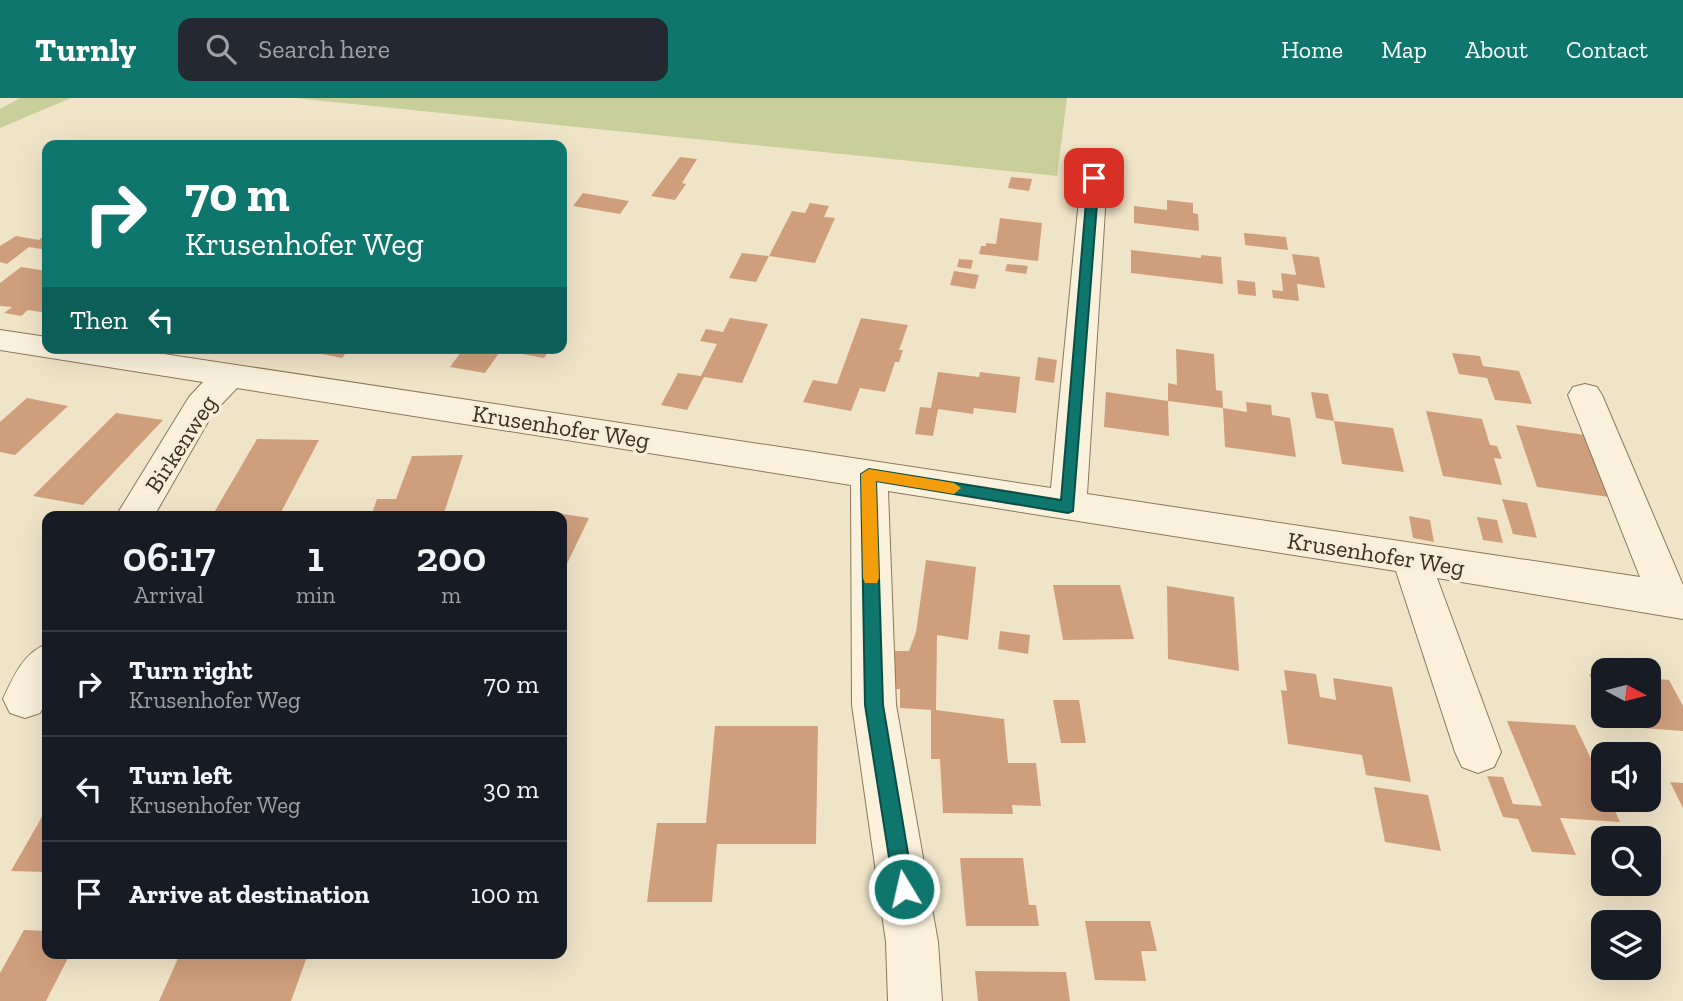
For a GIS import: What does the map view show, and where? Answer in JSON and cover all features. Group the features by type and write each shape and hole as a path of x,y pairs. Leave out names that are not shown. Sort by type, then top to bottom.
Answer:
{"street":[{"path":"1068,507 1094,178"},
{"path":"0,340 42,346"},
{"name":"Krusenhofer Weg","path":"92,354 1676,600"},
{"name":"Birkenweg","path":"138,511 201,405 230,375"},
{"path":"1585,395 1676,600"},
{"path":"869,474 874,705 912,942 915,1001"},
{"path":"1411,559 1478,752"},
{"path":"25,699 42,670"}],"green space":[{"path":"20,98 71,98 0,128 0,109"},
{"path":"294,98 1067,98 1057,176"}],"building":[{"path":"680,157 697,159 682,183 686,184 675,200 651,196"},
{"path":"1011,177 1032,179 1029,191 1008,188"},
{"path":"583,193 629,201 620,214 573,206"},
{"path":"1167,200 1193,203 1193,213 1198,214 1199,231 1134,223 1134,206 1167,210"},
{"path":"810,203 829,206 824,217 835,218 815,263 769,256 792,211 805,213"},
{"path":"1000,218 1042,223 1038,261 979,254 981,246 986,246 986,243 996,244"},
{"path":"1244,233 1286,237 1288,250 1245,245"},
{"path":"16,236 39,240 42,237 42,249 29,247 7,264 0,262 0,246"},
{"path":"1131,250 1201,258 1201,255 1221,257 1223,284 1131,273"},
{"path":"742,253 769,256 756,282 729,278"},
{"path":"1292,254 1319,257 1325,288 1297,284 1299,301 1273,298 1272,290 1283,291 1281,273 1296,275"},
{"path":"959,259 973,260 971,269 957,267"},
{"path":"1007,264 1028,266 1026,274 1005,271"},
{"path":"21,267 42,270 42,312 28,310 21,316 4,313 12,307 0,306 0,283"},
{"path":"954,271 979,275 975,289 950,285"},
{"path":"1237,280 1255,282 1256,296 1238,294"},
{"path":"730,318 768,324 742,383 704,377 687,410 661,405 678,373 701,376 717,344 700,341 706,329 723,332"},
{"path":"861,318 908,325 899,350 903,350 899,362 895,362 885,392 860,388 851,411 803,402 813,380 837,384"},
{"path":"1176,349 1214,354 1216,390 1222,391 1223,408 1168,401 1168,383 1177,385"},
{"path":"1452,353 1480,356 1483,366 1519,371 1532,404 1495,400 1487,378 1459,374"},
{"path":"322,354 345,354 342,358"},
{"path":"460,354 498,354 485,373 450,367"},
{"path":"522,354 546,354 544,358"},
{"path":"1038,357 1057,360 1054,383 1035,380"},
{"path":"938,372 979,377 980,372 1020,377 1016,413 974,408 973,414 938,409 933,436 915,434 920,407 931,408"},
{"path":"1106,392 1168,401 1169,436 1104,427"},
{"path":"1311,392 1328,394 1334,421 1316,418"},
{"path":"27,398 68,406 15,455 0,452 0,422"},
{"path":"1246,402 1271,405 1272,415 1290,418 1296,457 1225,447 1223,408 1247,412"},
{"path":"1426,411 1482,419 1490,445 1497,446 1502,459 1494,458 1502,485 1443,476"},
{"path":"116,413 163,420 83,505 33,496"},
{"path":"1334,421 1393,428 1404,472 1342,464"},
{"path":"1516,425 1585,435 1609,497 1537,487"},
{"path":"257,439 319,440 282,511 215,511"},
{"path":"463,455 445,511 373,511 377,499 396,499 412,456"},
{"path":"1502,499 1527,503 1537,538 1513,534"},
{"path":"567,515 589,518 567,564"},
{"path":"1409,516 1430,520 1434,542 1413,538"},
{"path":"1477,517 1497,520 1503,543 1483,540"},
{"path":"926,560 976,567 968,640 937,635 936,710 1004,719 1008,763 1036,763 1041,806 1012,805 1013,814 943,813 940,759 931,759 931,710 900,708 900,689 893,689 893,651 909,651 916,632"},
{"path":"1053,585 1120,585 1134,639 1063,640"},
{"path":"1167,586 1234,597 1239,671 1168,659"},
{"path":"1000,631 1030,635 1028,654 998,649"},
{"path":"1284,670 1316,674 1320,697 1336,700 1333,678 1392,687 1411,782 1366,775 1362,755 1288,744 1281,690 1287,691"},
{"path":"1661,679 1669,680 1683,706 1683,731 1642,728 1661,728"},
{"path":"1053,700 1079,700 1086,743 1061,743"},
{"path":"1507,721 1575,725 1591,759 1591,812 1615,812 1620,822 1560,818 1576,855 1532,852 1518,819 1503,817 1487,776 1503,777 1513,804 1542,806"},
{"path":"715,726 818,726 816,844 717,844 712,902 647,902 657,823 706,823"},
{"path":"1670,782 1683,783 1683,808"},
{"path":"1374,787 1428,795 1441,851 1385,842"},
{"path":"42,817 42,872 11,871"},
{"path":"960,858 1023,858 1029,905 1036,905 1039,926 966,926"},
{"path":"1085,921 1150,921 1157,951 1141,951 1146,981 1095,980"},
{"path":"24,930 42,931 42,959 67,959 46,1001 0,1001 0,973"},
{"path":"178,959 306,959 291,1001 159,1001"},
{"path":"975,971 1066,972 1070,1001 978,1001"}],"slow traffic":[{"path":"871,578 869,474 954,488"}],"route":[{"path":"904,889 874,705 869,474 1068,507 1094,178"}]}
